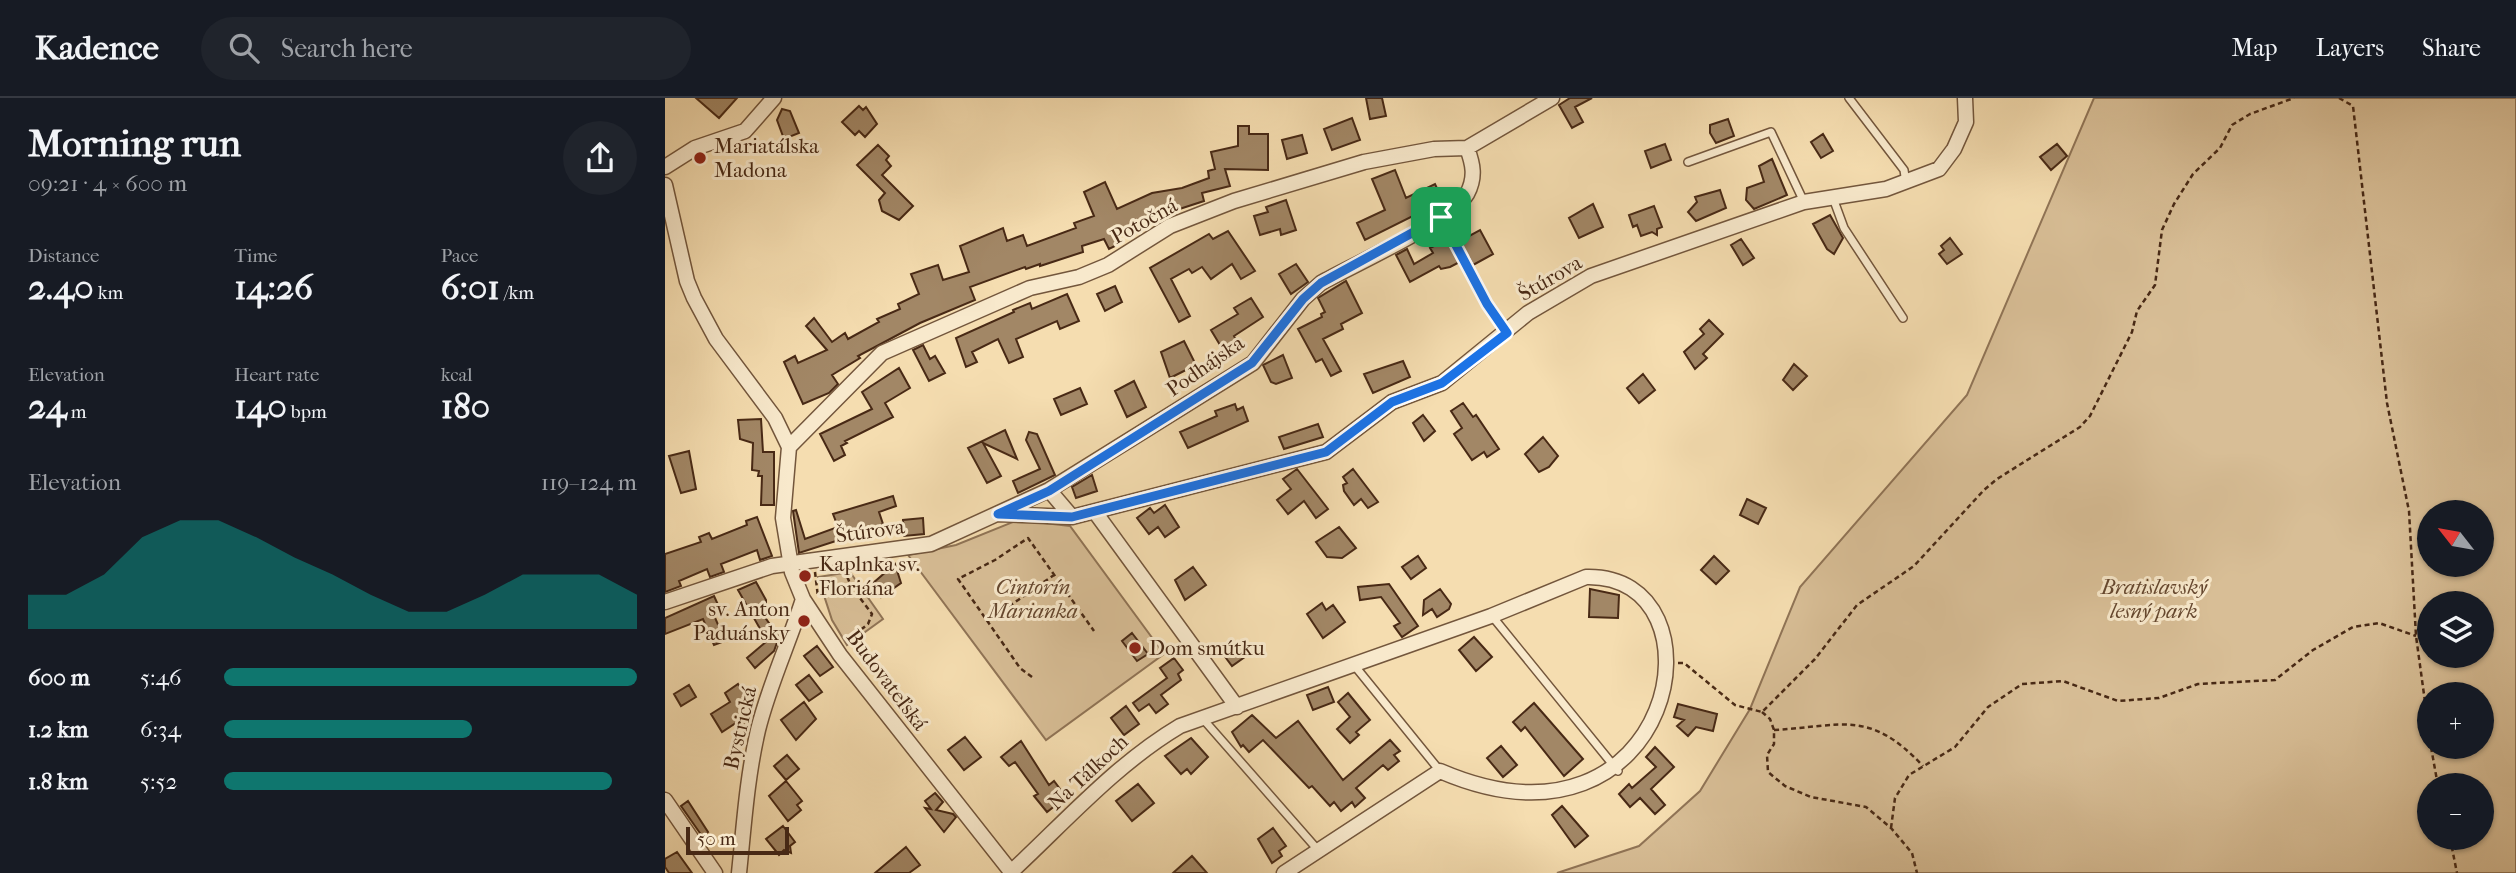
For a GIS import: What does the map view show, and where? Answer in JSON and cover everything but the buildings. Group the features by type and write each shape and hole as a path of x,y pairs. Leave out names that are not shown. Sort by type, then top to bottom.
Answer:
{"street":[{"path":"665,167 695,148 745,131 774,98"},
{"name":"Potočná","path":"789,447 882,354 1030,288 1079,276 1108,265 1170,226 1234,201 1364,162 1434,149 1467,148 1552,98"},
{"name":"Štúrova","path":"998,514 1072,517 1326,452 1392,402 1442,383 1507,333 1528,313 1591,276 1804,202 1906,184 1939,169 1954,149 1966,122 1965,98"},
{"name":"Podhájska","path":"1049,491 1252,363 1303,299 1321,283 1458,205 1474,177 1473,162 1467,148"},
{"path":"665,185 687,281 694,298 716,339 775,418 789,447"},
{"name":"Budovateľská","path":"789,447 783,518 790,562 803,599 840,655 1012,873"},
{"path":"1049,491 1072,517"},
{"name":"Štúrova","path":"665,602 790,562 931,544 1049,491"},
{"path":"1095,512 1237,707"},
{"name":"Na Tálkoch","path":"1012,873 1150,744 1180,726 1491,616 1586,577 1617,580 1627,584 1653,613 1663,643 1660,711 1650,735 1636,756 1618,771 1592,789 1540,797 1489,793 1440,771"},
{"name":"Bystrická","path":"739,873 748,783 758,729 777,666 803,599"},
{"path":"1284,873 1440,771"},
{"path":"665,800 715,873"}],"lane":[{"path":"1849,98 1904,170 1906,184"},
{"path":"1688,162 1771,131 1804,202"},
{"path":"1833,198 1844,228 1903,318"},
{"path":"1491,616 1618,771"},
{"name":"Na Tálkoch","path":"1353,664 1440,771"},
{"path":"1203,719 1318,850"}],"path":[{"path":"1762,712 1815,659 1857,605 1914,566 1991,484 2080,427 2090,416 2132,332 2137,311 2155,285 2162,230 2173,204 2193,174 2220,148 2232,125 2250,114 2294,98"},
{"path":"2339,98 2353,106 2387,403 2409,511 2416,636 2422,682"},
{"path":"1441,217 1487,304 1507,333"},
{"path":"1032,677 1020,668 958,579 996,561 1028,538 1094,631"},
{"path":"845,644 871,619 870,609 845,574 846,555"},
{"path":"988,621 1054,575"},
{"path":"1891,828 1895,798 1909,775 1955,747 1988,707 2022,684 2063,681 2118,701 2159,698 2198,684 2275,680 2313,650 2353,627 2379,623 2416,636"},
{"path":"1664,664 1683,663 1735,705 1762,712 1770,719 1774,730 1774,744 1766,755 1768,772 1785,786 1811,797 1866,807 1891,828 1912,853 1917,873"},
{"path":"1774,730 1861,724 1901,742 1923,766"},
{"path":"2452,850 2457,873"}],"green space":[{"name":"Bratislavský lesný park","path":"2094,98 2516,98 2516,873 1557,873 1639,846 1700,791 1750,709 1800,587 1967,395"},
{"name":"Cintorín Marianka","path":"1018,520 1070,526 1164,654 1046,740 908,555 956,545"},
{"path":"850,572 883,619 847,645 832,620 818,577"}],"place":[{"name":"Mariatálska Madona","path":"700,158"},
{"name":"Kaplnka sv. Floriána","path":"805,576"},
{"name":"sv. Anton Paduánsky","path":"804,621"},
{"name":"Dom smútku","path":"1135,648"}],"route":[{"path":"1441,217 1487,304 1507,333 1442,383 1392,402 1326,452 1072,517 998,514 1049,491 1252,363 1303,299 1321,283 1441,217"}]}
